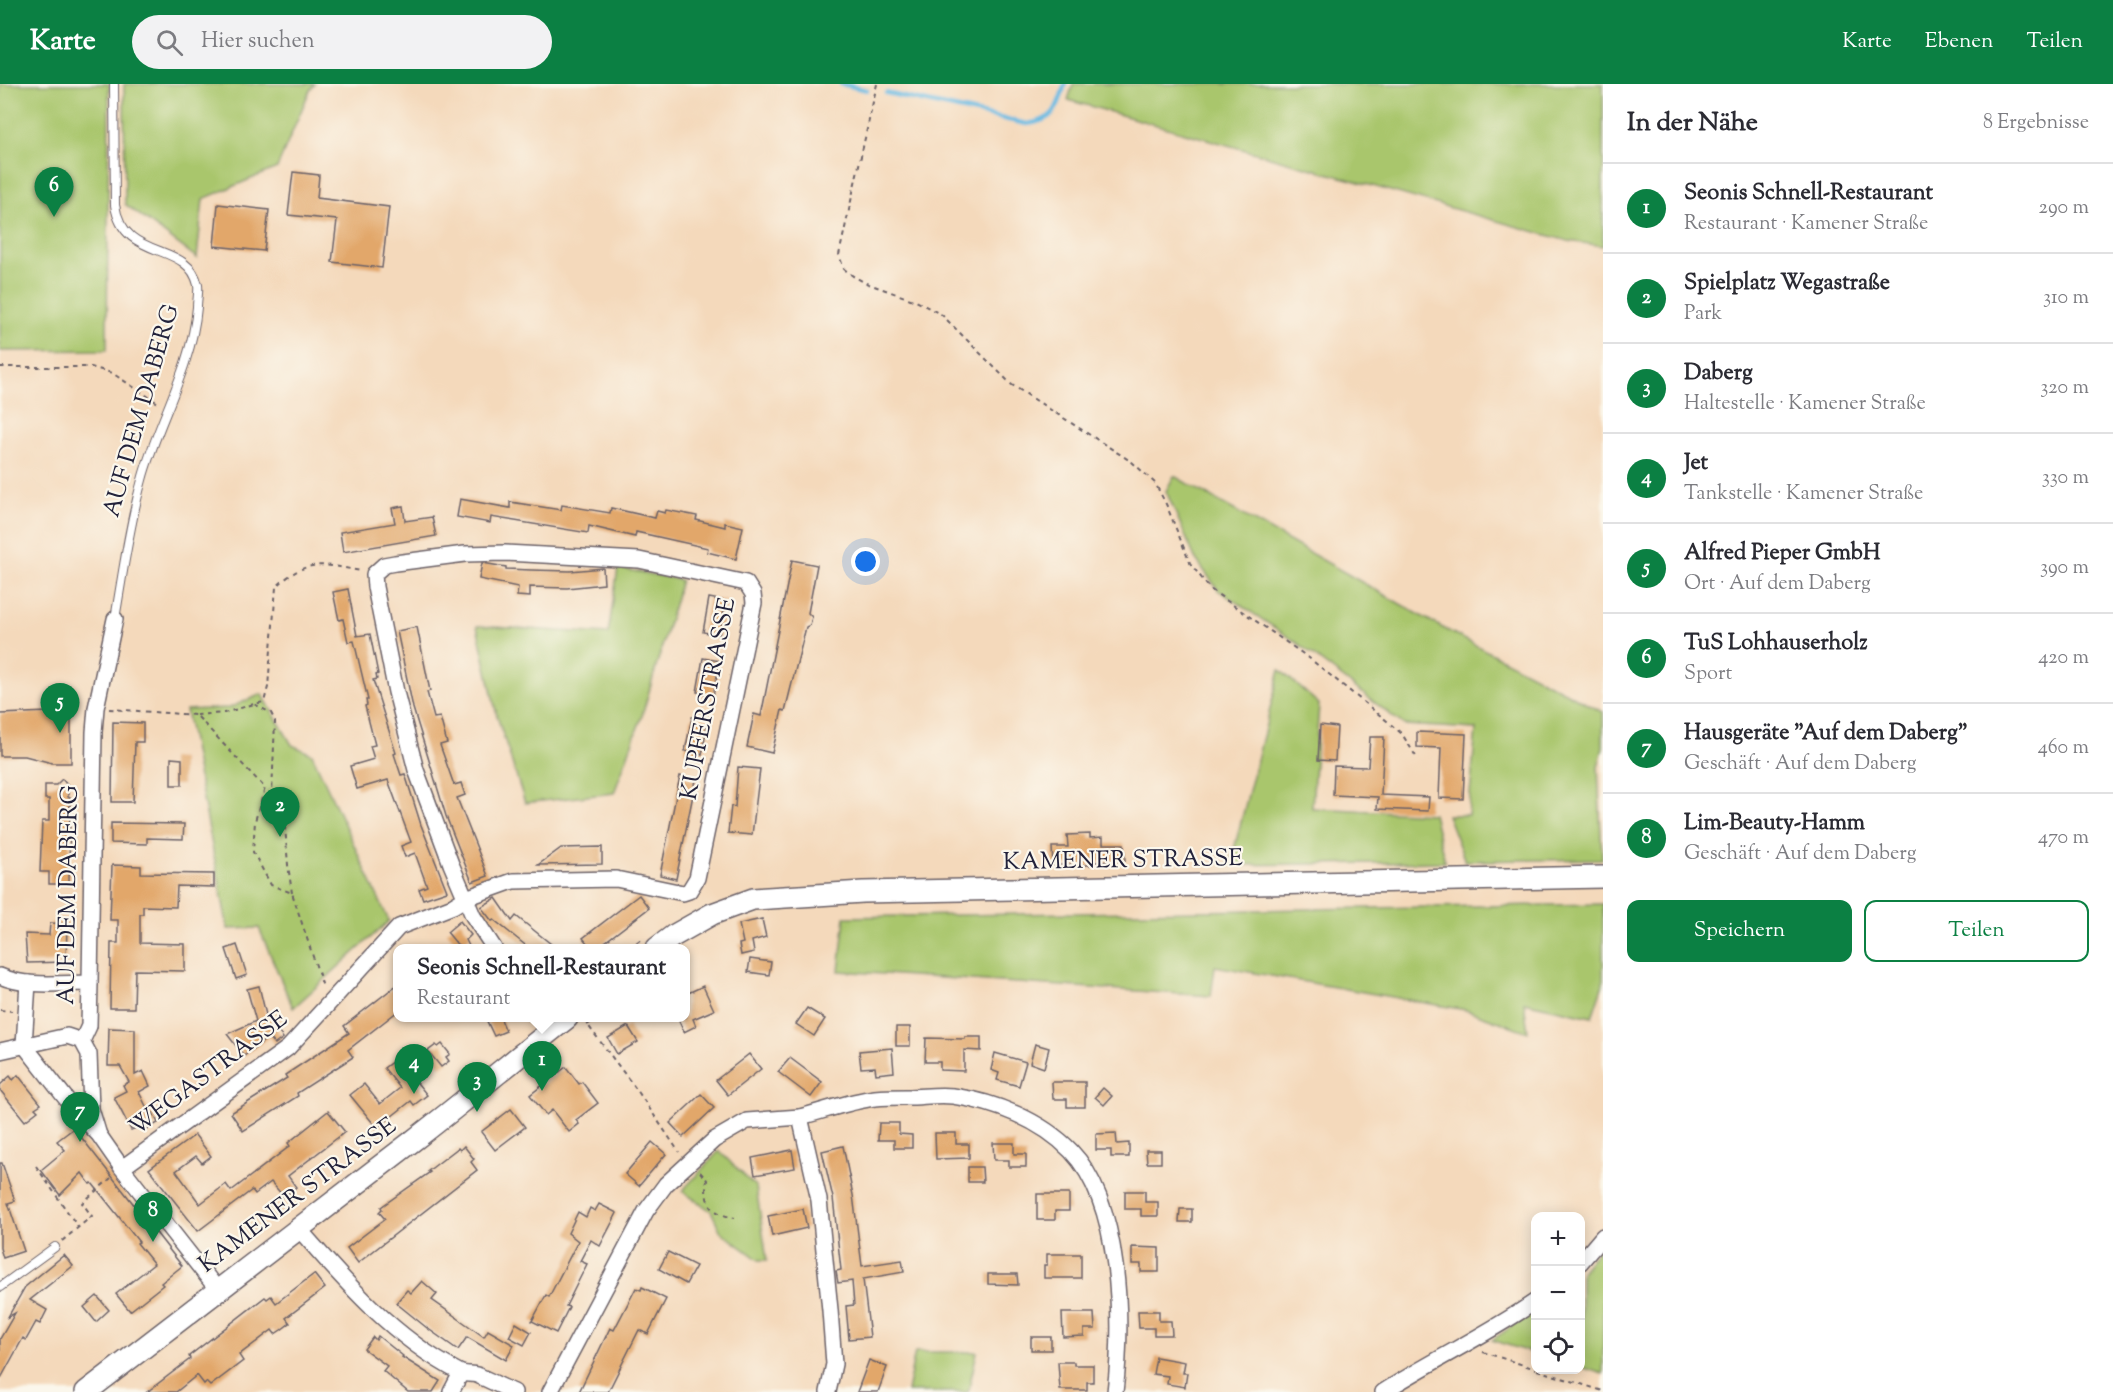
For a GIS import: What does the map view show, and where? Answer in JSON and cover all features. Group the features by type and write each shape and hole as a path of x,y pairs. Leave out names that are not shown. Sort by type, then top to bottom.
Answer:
{"main road":[{"name":"KAMENER STRASSE","path":"662,944 672,936 733,905 753,899 777,896 887,891 1603,877"},
{"name":"KAMENER STRASSE","path":"86,1392 415,1139 544,1025"}],"street":[{"name":"KUPFERSTRASSE","path":"375,574 384,565 395,563 465,554 505,553 639,560 746,583 753,594 753,603 697,878"},
{"path":"375,574 375,587 396,692 416,770 465,898 473,916 491,944"},
{"name":"AUF DEM DABERG","path":"82,1041 89,1026 94,732 96,708 115,619"},
{"name":"WEGASTRASSE","path":"122,1168 288,1048 399,927 453,906 465,898 513,881 616,879 683,893 689,891 697,878"},
{"path":"0,976 11,981 28,983 90,983"},
{"name":"AUF DEM DABERG","path":"28,983 24,1045 71,1106 99,1135 122,1168 217,1289"},
{"name":"AUF DEM DABERG","path":"24,1045 67,1036 82,1041 89,1054 91,1109 99,1135"},
{"path":"0,1051 24,1045"},
{"path":"550,1392 646,1211 666,1184 714,1140 747,1121 800,1117 874,1098 952,1096 1019,1115 1044,1129 1072,1151 1093,1182 1105,1215 1119,1303 1119,1355 1115,1392"},
{"path":"800,1117 819,1200 834,1364 828,1392"},
{"path":"299,1229 351,1289 419,1347 461,1373 475,1375 514,1392"},
{"path":"1585,1258 1603,1236"},
{"path":"1383,1392 1531,1305"},
{"path":"451,1392 461,1373"}],"lane":[{"name":"AUF DEM DABERG","path":"114,84 117,220 132,238 178,259 192,271 198,285 196,318 183,366 142,478 131,522 115,619"},
{"path":"0,1287 55,1246"}],"path":[{"path":"877,84 839,255 844,268 866,283 916,301 942,315 954,325 994,370 1012,385 1132,462 1155,483 1190,562 1210,589 1309,658 1402,734 1417,758"},
{"path":"0,367 91,368 112,374 169,409"},
{"path":"96,708 196,715 224,713 264,702 268,687 276,587 290,573 315,564 375,574"},
{"path":"254,704 271,713 275,721 272,794 285,826 292,893 330,1003"},
{"path":"196,715 272,794"},
{"path":"265,789 255,821 253,852 271,885 292,893"},
{"path":"591,1022 587,1025 639,1093 678,1151 707,1180 705,1196 713,1209 735,1218"},
{"path":"36,1166 78,1227"},
{"path":"55,1246 92,1216 82,1203 122,1168"},
{"path":"1468,1341 1483,1352 1531,1367"},
{"path":"1551,1374 1603,1391"}],"green space":[{"path":"0,84 109,84 107,350 0,351"},
{"path":"124,84 315,84 310,90 277,168 203,199 197,258 125,204"},
{"path":"1073,84 1603,84 1603,246 1568,241 1068,100"},
{"path":"1174,476 1441,627 1603,712 1603,748 1598,767 1602,859 1465,861 1447,815 1468,815 1476,729 1404,725 1296,642 1218,590 1195,558 1166,491"},
{"path":"618,568 681,580 642,716 614,793 525,803 497,716 477,626 608,634"},
{"path":"1280,670 1319,704 1312,808 1433,814 1445,862 1230,865"},
{"path":"262,694 292,745 312,754 389,921 293,1008 259,928 228,929 186,710 229,708"},
{"path":"1603,904 1603,984 1592,1017 1524,1002 1528,1032 1466,1010 1215,966 1211,996 839,971 845,917"},
{"path":"719,1151 756,1187 767,1260 759,1260 721,1232 711,1211 682,1191"},
{"path":"1603,1243 1603,1374 1585,1368 1585,1267"},
{"path":"1531,1314 1531,1353 1492,1340"},
{"path":"915,1352 977,1352 968,1392 907,1392"}],"building":[{"path":"293,172 319,175 317,198 389,207 382,268 332,262 337,220 288,215"},
{"path":"218,204 269,210 264,251 214,246"},
{"path":"460,499 510,508 510,502 561,510 562,505 610,513 611,508 655,518 657,511 665,513 666,510 697,516 696,520 725,527 725,523 743,527 736,559 707,552 708,548 636,532 635,537 589,526 588,533 491,517 490,523 457,517"},
{"path":"403,506 405,521 432,517 436,536 343,552 340,532 395,523 392,508"},
{"path":"792,560 817,565 808,613 812,617 810,625 806,627 772,753 747,747 754,714 761,716"},
{"path":"482,563 506,567 506,569 570,571 603,568 604,584 567,588 530,587 530,597 517,596 518,587 479,579"},
{"path":"348,589 357,636 370,634 378,674 377,679 373,680 396,753 394,754 401,775 405,774 421,825 447,891 423,899 419,889 427,886 415,853 405,857 401,846 411,842 388,780 357,789 350,766 374,759 370,746 375,745 365,706 368,700 354,641 348,642 343,619 339,620 333,592"},
{"path":"709,598 726,601 719,635 703,632"},
{"path":"417,627 430,691 427,692 434,718 440,717 447,743 440,745 454,785 461,783 465,795 457,798 488,876 472,882 446,816 413,708 397,631"},
{"path":"703,658 720,661 713,696 697,692"},
{"path":"49,709 71,710 71,763 52,763 25,756 0,756 0,714 49,712"},
{"path":"692,717 708,720 702,755 685,751"},
{"path":"113,722 143,723 143,742 135,742 133,802 112,802"},
{"path":"1320,725 1337,727 1335,761 1318,760"},
{"path":"1417,732 1466,734 1463,799 1439,798 1441,748 1417,747"},
{"path":"1370,737 1384,737 1381,795 1429,797 1428,811 1377,809 1378,797 1333,795 1334,766 1368,767"},
{"path":"171,758 182,759 182,785 171,785"},
{"path":"738,767 760,769 752,835 728,833 731,806 735,807"},
{"path":"680,776 696,780 676,879 660,875"},
{"path":"62,779 68,786 68,797 70,798 69,884 49,884 49,872 40,872 42,821 49,821 49,799 45,799 45,785 56,785"},
{"path":"111,823 184,824 183,839 147,838 147,844 111,843"},
{"path":"1090,834 1090,838 1103,837 1103,844 1124,844 1125,861 1092,862 1092,865 1053,865 1052,847 1068,847 1067,835"},
{"path":"602,847 602,864 538,865 561,848"},
{"path":"112,865 141,866 141,873 214,874 214,887 177,886 176,907 143,906 143,914 140,914 140,943 185,944 185,971 135,970 134,1008 110,1008 111,943 118,943 118,920 110,920"},
{"path":"639,895 649,908 602,944 588,944 583,938"},
{"path":"496,898 512,921 516,916 551,944 524,944 494,920 492,921 481,907"},
{"path":"762,919 766,937 752,941 754,952 741,955 739,944 743,943 739,924"},
{"path":"460,921 471,935 466,940 468,944 457,944 447,932"},
{"path":"50,923 67,924 66,962 27,963 25,934 49,935"},
{"path":"237,945 247,975 236,979 226,949"},
{"path":"750,959 771,962 769,975 748,972"},
{"path":"259,986 266,1015 283,1038 275,1044 269,1037 244,1056 227,1034 256,1021 247,989"},
{"path":"703,986 714,1010 693,1019 696,1026 684,1032 679,1022 690,1022 690,992"},
{"path":"393,988 393,1015 348,1050 353,1057 243,1131 231,1113 287,1078 285,1075 349,1033 344,1026"},
{"path":"807,1008 825,1019 814,1036 796,1024"},
{"path":"487,1022 502,1022 506,1031 494,1036"},
{"path":"628,1026 638,1042 617,1054 608,1038"},
{"path":"896,1027 910,1027 910,1046 896,1046"},
{"path":"109,1028 135,1029 135,1075 143,1071 150,1086 139,1092 150,1114 153,1113 158,1123 145,1130 143,1125 131,1130 114,1097 126,1091 123,1085 129,1082 120,1066 108,1066"},
{"path":"965,1037 981,1037 981,1051 964,1050 964,1071 940,1070 940,1062 925,1062 926,1038 965,1039"},
{"path":"442,1044 450,1054 446,1057 449,1061 441,1067 428,1051"},
{"path":"1035,1044 1049,1048 1044,1068 1030,1063"},
{"path":"892,1048 894,1072 876,1074 875,1067 861,1068 859,1051"},
{"path":"995,1053 1026,1062 1019,1086 997,1080 999,1073 991,1070"},
{"path":"749,1054 761,1069 728,1095 716,1080"},
{"path":"397,1058 427,1095 414,1105 411,1101 377,1128 350,1095 364,1084 380,1104 400,1088 384,1068"},
{"path":"790,1058 822,1082 811,1097 778,1072"},
{"path":"566,1067 579,1084 582,1082 598,1103 576,1120 579,1124 569,1132 552,1110 546,1115 530,1095"},
{"path":"18,1075 41,1104 35,1108 38,1111 25,1121 0,1090 0,1085 10,1076 13,1080"},
{"path":"1052,1082 1085,1082 1085,1107 1067,1107 1067,1099 1053,1099"},
{"path":"1103,1088 1112,1096 1104,1105 1095,1097"},
{"path":"701,1094 714,1108 683,1137 670,1123"},
{"path":"511,1109 525,1127 495,1150 481,1132"},
{"path":"328,1111 345,1132 288,1176 296,1187 284,1197 271,1182 255,1194 252,1190 198,1231 149,1169 195,1135 211,1156 202,1163 196,1156 176,1171 200,1204 226,1184 231,1191 290,1146 288,1143"},
{"path":"879,1123 899,1123 899,1134 912,1135 912,1148 894,1148 894,1140 878,1140"},
{"path":"74,1128 182,1266 161,1283 163,1285 130,1311 116,1294 154,1264 137,1243 139,1242 82,1173 60,1195 41,1170 65,1150 57,1141"},
{"path":"935,1133 956,1133 956,1144 969,1144 969,1158 936,1159"},
{"path":"1116,1133 1117,1144 1129,1143 1129,1157 1111,1157 1111,1150 1096,1150 1096,1134"},
{"path":"652,1142 666,1154 639,1186 625,1174"},
{"path":"993,1143 1014,1143 1014,1154 1026,1154 1026,1167 1009,1167 1009,1160 994,1160"},
{"path":"464,1146 474,1159 471,1162 477,1170 358,1263 347,1248 385,1219 379,1212 381,1207 430,1172 428,1171 458,1148 460,1150"},
{"path":"843,1146 853,1195 862,1266 902,1260 904,1272 863,1279 870,1337 849,1339 846,1306 854,1305 852,1281 838,1283 836,1271 841,1270 833,1198 822,1151"},
{"path":"792,1150 795,1168 755,1175 752,1158"},
{"path":"1146,1150 1161,1150 1161,1163 1147,1163"},
{"path":"0,1163 2,1163 15,1201 8,1203 24,1251 3,1258 0,1248"},
{"path":"968,1167 982,1167 983,1182 968,1182"},
{"path":"1125,1191 1145,1191 1145,1202 1158,1202 1158,1216 1141,1216 1141,1209 1125,1209"},
{"path":"1037,1194 1069,1194 1069,1211 1055,1211 1055,1220 1037,1220"},
{"path":"599,1204 617,1213 600,1246 591,1240 580,1261 587,1264 566,1306 569,1307 556,1333 532,1321 546,1295 549,1297 578,1241 568,1233 578,1212 586,1217 590,1208 595,1211"},
{"path":"803,1209 807,1228 772,1236 768,1216"},
{"path":"1180,1209 1192,1209 1192,1222 1179,1222"},
{"path":"1132,1247 1159,1248 1159,1272 1141,1272 1141,1264 1132,1264"},
{"path":"668,1252 696,1266 686,1284 659,1269"},
{"path":"1047,1254 1081,1254 1081,1278 1044,1278"},
{"path":"64,1255 73,1266 30,1300 47,1310 40,1324 36,1322 26,1340 23,1338 0,1380 0,1339 15,1313 8,1317 25,1287"},
{"path":"314,1274 325,1288 286,1318 290,1323 275,1334 272,1330 239,1355 243,1361 210,1386 206,1382 204,1384 197,1375 176,1392 147,1392 265,1297 267,1299 271,1296 276,1303"},
{"path":"988,1274 1017,1274 1018,1285 988,1284"},
{"path":"422,1281 437,1294 432,1300 484,1337 488,1330 514,1345 506,1360 467,1337 458,1350 396,1303 407,1290 411,1293"},
{"path":"642,1287 666,1299 648,1334 639,1330 608,1392 579,1392 610,1328 614,1330 636,1288 641,1290"},
{"path":"97,1296 109,1310 96,1322 84,1307"},
{"path":"1138,1311 1159,1311 1159,1321 1171,1321 1172,1335 1154,1335 1154,1328 1139,1328"},
{"path":"1062,1313 1094,1313 1095,1329 1084,1329 1084,1336 1063,1337"},
{"path":"516,1323 531,1332 524,1345 509,1337"},
{"path":"378,1336 402,1357 440,1381 433,1392 408,1392 383,1371 387,1366 364,1349 373,1337 376,1340"},
{"path":"1031,1337 1051,1337 1051,1350 1031,1350"},
{"path":"1156,1357 1185,1362 1183,1373 1187,1373 1185,1387 1167,1384 1168,1376 1153,1374"},
{"path":"869,1360 887,1367 878,1392 857,1392"},
{"path":"1058,1362 1093,1365 1093,1382 1087,1382 1087,1390 1060,1390"}],"waterway":[{"path":"841,84 867,90"},
{"path":"886,93 1027,124 1044,120 1054,112 1065,84"}],"place":[{"name":"TuS Lohhauserholz","path":"54,217"},
{"name":"Alfred Pieper GmbH","path":"60,733"},
{"name":"Spielplatz Wegastraße","path":"280,837"},
{"name":"Seonis Schnell-Restaurant","path":"542,1091"},
{"name":"Jet","path":"414,1094"},
{"name":"Daberg","path":"477,1112"},
{"name":"Hausgeräte \"Auf dem Daberg\"","path":"80,1142"},
{"name":"Lim-Beauty-Hamm","path":"153,1242"}]}
